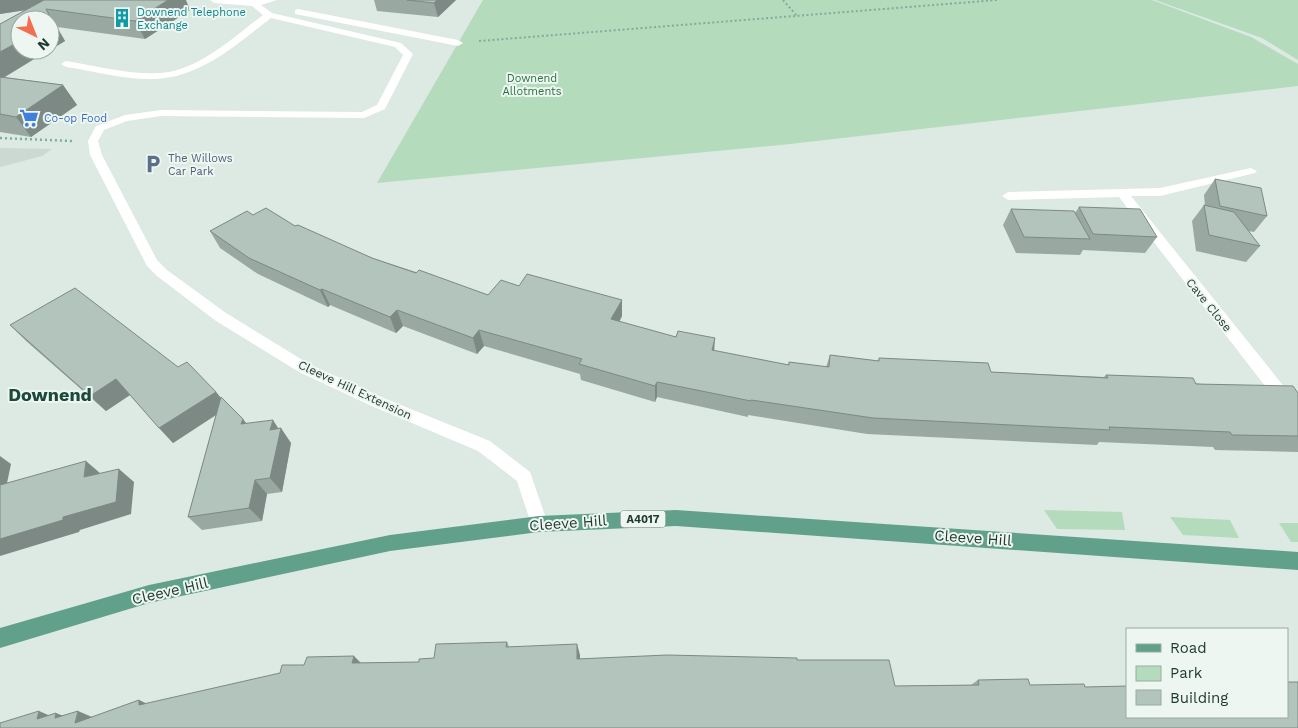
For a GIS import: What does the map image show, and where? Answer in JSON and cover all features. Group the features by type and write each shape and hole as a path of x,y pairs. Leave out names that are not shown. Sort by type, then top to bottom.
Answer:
{"main road":[{"name":"Cleeve Hill","path":"0,638 158,592 390,544 539,524 676,518 1298,561"}],"street":[{"path":"214,0 254,4 458,43"},
{"path":"254,4 272,0"},
{"path":"93,141 100,128 125,118 161,113 364,115 381,107 408,54 398,45 268,15 254,4"},
{"path":"66,64 153,76 183,70 212,57 268,15"},
{"name":"Cleeve Hill Extension","path":"93,141 96,155 152,263 162,273 222,317 304,368 380,403 484,446 524,477 539,524"},
{"path":"1008,196 1160,192 1251,171"},
{"name":"Cave Close","path":"1122,193 1298,416"}],"path":[{"path":"783,0 797,16"},
{"path":"458,43 997,0"},
{"path":"0,138 93,141"}],"shaded area":[{"path":"0,148 52,149 42,156 0,167"}],"green space":[{"name":"Downend Allotments","path":"483,0 1152,0 1251,37 1298,64 1298,86 781,145 377,183"},
{"path":"1155,0 1298,0 1298,60 1262,38"},
{"path":"1044,510 1122,512 1125,530 1057,529"},
{"path":"1170,517 1230,520 1239,538 1183,535"},
{"path":"1279,523 1298,523 1298,542 1291,542"}],"building":[{"path":"44,0 168,0 135,21 60,10 26,10"},
{"path":"407,0 437,0 434,3"},
{"path":"10,19 10,46 0,52 0,24"},
{"path":"0,77 63,85 16,117 0,114"},
{"path":"1215,179 1261,188 1267,216 1220,206"},
{"path":"1204,205 1234,212 1260,246 1209,235"},
{"path":"1079,207 1140,209 1157,237 1093,234"},
{"path":"266,208 295,226 298,225 372,258 416,273 419,270 488,295 501,280 519,286 527,274 622,300 611,319 676,337 678,331 715,338 712,350 789,365 789,362 829,367 830,355 879,361 879,358 988,363 991,372 1108,378 1106,375 1193,378 1196,384 1293,386 1298,393 1298,436 1232,435 1230,432 1109,427 1110,430 873,418 751,401 657,382 655,386 579,364 582,359 479,330 473,338 397,310 390,317 322,289 320,290 249,258 210,231 247,211 253,215"},
{"path":"1011,209 1074,211 1090,239 1024,237"},
{"path":"75,288 178,367 187,362 216,392 159,428 116,379 90,396 10,325"},
{"path":"221,397 243,419 241,424 273,420 270,430 281,428 270,478 255,480 249,508 188,517"},
{"path":"86,461 84,477 119,469 116,502 63,517 63,520 0,539 0,485"},
{"path":"507,642 506,647 577,644 577,659 667,655 797,658 797,660 889,660 895,686 979,685 978,680 1028,679 1030,685 1084,684 1085,687 1126,686 1126,718 1288,718 1288,682 1298,682 1298,728 0,728 0,723 39,711 37,719 56,713 55,718 78,711 75,723 139,700 139,705 280,673 282,665 304,665 307,657 354,656 352,663 419,662 419,659 434,658 436,644"}],"place":[{"name":"Downend Telephone Exchange","path":"122,18"},
{"name":"Co-op Food","path":"29,118"},
{"name":"The Willows Car Park","path":"153,164"}],"district":[{"name":"Downend","path":"50,395"}]}
